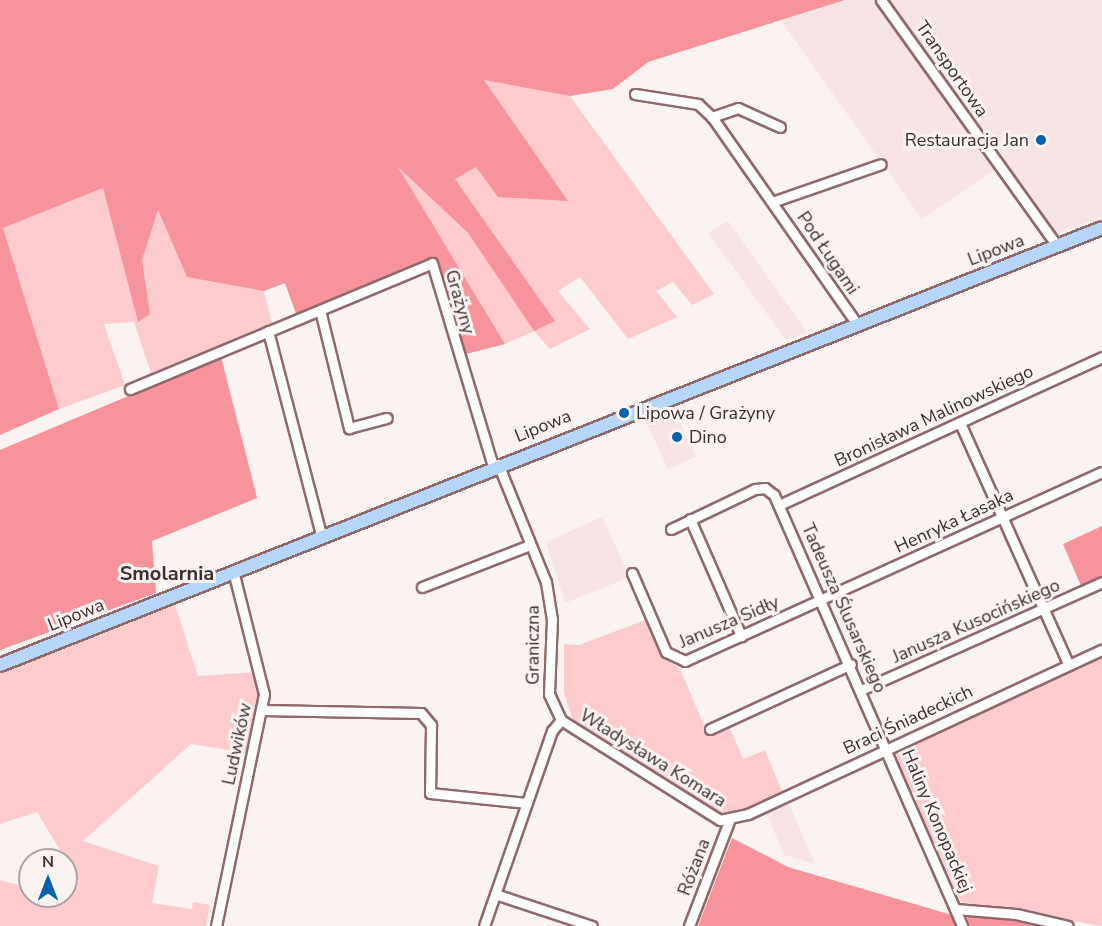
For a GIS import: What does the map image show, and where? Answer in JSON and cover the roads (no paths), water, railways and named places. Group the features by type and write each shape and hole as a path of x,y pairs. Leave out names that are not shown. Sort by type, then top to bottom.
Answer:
{"main road":[{"name":"Lipowa","path":"0,665 495,465 1102,228"}],"street":[{"name":"Transportowa","path":"881,0 1057,246"},
{"name":"Pod Ługami","path":"635,94 698,104 712,117 856,323"},
{"path":"712,117 738,108 780,127"},
{"name":"Pod Ługami","path":"772,202 881,164"},
{"name":"Grażyny","path":"130,388 432,264 495,465"},
{"path":"320,310 349,428 387,418"},
{"path":"268,331 321,535"},
{"name":"Bronisława Malinowskiego","path":"779,505 1102,357"},
{"path":"960,423 1069,665"},
{"name":"Graniczna","path":"495,465 530,545 549,597 549,694 561,720"},
{"name":"Henryka Łasaka","path":"820,601 1102,471"},
{"name":"Tadeusza Ślusarskiego","path":"690,519 765,488 779,505 820,601 863,689 887,746"},
{"path":"671,529 690,519 741,636"},
{"path":"422,587 530,545"},
{"name":"Ludwików","path":"216,926 262,710 264,685 233,571"},
{"name":"Janusza Sidły","path":"632,573 672,660 685,661 820,601"},
{"name":"Janusza Kusocińskiego","path":"863,689 1102,582"},
{"name":"Braci Śniadeckich","path":"729,821 887,746 1102,650"},
{"path":"710,729 851,664"},
{"path":"262,710 421,713 431,725 430,793 526,803"},
{"path":"484,926 552,731 561,720"},
{"name":"Władysława Komara","path":"561,720 712,817 729,821"},
{"name":"Haliny Konopackiej","path":"887,746 962,926"},
{"name":"Różana","path":"689,926 729,821"},
{"path":"495,894 592,926"},
{"path":"956,909 1016,914 1068,926"}],"place":[{"name":"Restauracja Jan","path":"1041,140"},
{"name":"Lipowa / Grażyny","path":"624,413"},
{"name":"Dino","path":"677,437"}],"district":[{"name":"Smolarnia","path":"167,573"}]}
